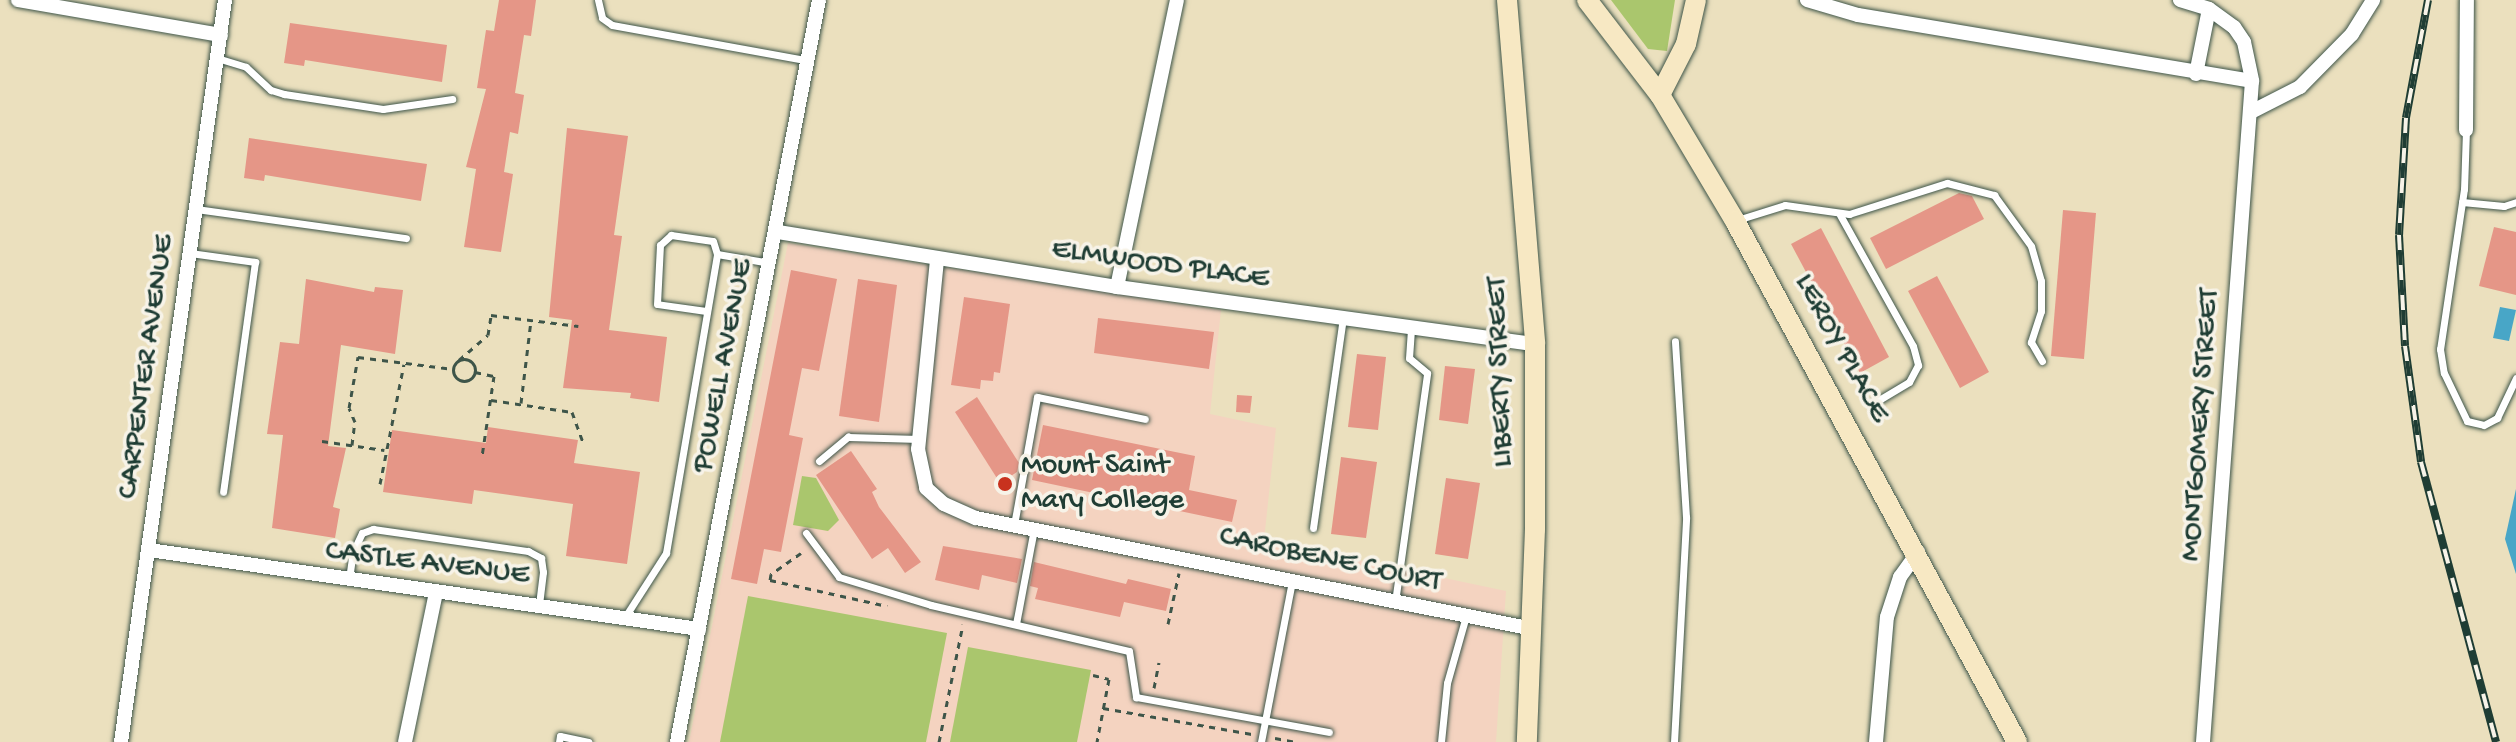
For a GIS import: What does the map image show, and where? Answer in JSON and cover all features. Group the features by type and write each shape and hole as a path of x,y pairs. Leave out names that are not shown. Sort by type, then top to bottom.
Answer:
{"street":[{"path":"18,0 221,35"},
{"name":"CARPENTER AVENUE","path":"121,742 225,0"},
{"name":"POWELL AVENUE","path":"677,742 778,232 805,60 819,0"},
{"path":"1117,287 1177,0"},
{"name":"LIBERTY STREET","path":"1507,0 1535,344 1533,629 1527,742"},
{"name":"LEROY PLACE","path":"1587,0 1660,95 1735,221 1918,552 2017,742"},
{"path":"1660,95 1686,44 1696,0"},
{"path":"1807,0 1858,15 2252,81"},
{"path":"2180,0 2209,9 2196,74"},
{"path":"2251,112 2300,87 2352,34 2373,0"},
{"path":"2466,130 2467,0"},
{"name":"MONTGOMERY STREET","path":"2203,742 2252,81 2244,42 2209,9"},
{"name":"ELMWOOD PLACE","path":"778,232 1117,287 1535,344"},
{"name":"CAROBENE COURT","path":"937,260 919,439 919,467 926,488 966,513 1533,629"},
{"name":"CASTLE AVENUE","path":"149,550 699,629"},
{"path":"1876,742 1887,617 1900,577 1918,552"},
{"path":"405,742 436,592"}],"lane":[{"path":"598,0 602,18 612,25 805,60"},
{"path":"217,58 246,67 271,90 284,94 383,109 452,99"},
{"path":"2466,130 2462,202 2444,317 2444,373 2467,421 2484,425 2497,418 2516,378"},
{"path":"1735,221 1785,205 1840,215 1925,186 1974,186 1994,195 2020,226 2041,281 2041,311 2031,342 2042,361"},
{"path":"2462,202 2504,206 2516,202"},
{"path":"196,209 406,238"},
{"path":"1840,215 1913,346 1918,365 1909,382 1874,403"},
{"path":"625,617 666,553 717,254 713,241 671,235 660,245 657,304 706,311"},
{"path":"190,253 255,262 223,492"},
{"path":"717,254 772,263"},
{"path":"1313,528 1343,318"},
{"path":"1395,602 1427,373 1409,358 1411,328"},
{"path":"1674,742 1686,517 1675,341"},
{"path":"1014,525 1037,397 1145,419"},
{"path":"819,461 848,437 919,439"},
{"path":"348,581 353,552 362,533 373,529 528,551 541,558 539,605"},
{"path":"1016,624 1034,529"},
{"path":"806,533 839,577 1129,651 1136,697 1329,732"},
{"path":"1261,739 1293,579"},
{"path":"1441,742 1447,683 1466,616"},
{"path":"560,739 588,742"}],"path":[{"path":"453,369 488,335 491,315 578,326"},
{"path":"521,404 531,320"},
{"path":"352,445 355,422 349,408 358,357 453,369"},
{"path":"459,360 472,362 475,372"},
{"path":"380,484 387,428 398,409 404,364"},
{"path":"453,369 461,381 475,372 494,376 482,456"},
{"path":"491,400 572,412 583,442"},
{"path":"322,441 384,450"},
{"path":"1164,570 1179,572 1168,624"},
{"path":"939,742 963,623"},
{"path":"1153,692 1159,662"},
{"path":"1093,675 1109,679 1097,742"},
{"path":"1103,708 1261,739 1295,742"}],"shaded area":[{"name":"Mount Saint Mary College","path":"788,243 1221,310 1210,414 1276,428 1264,540 1506,591 1496,742 689,742"}],"green space":[{"path":"1611,0 1675,0 1667,51 1648,49"},
{"path":"802,476 816,478 839,520 828,531 793,525"},
{"path":"748,596 947,633 926,742 720,742"},
{"path":"968,647 1091,670 1077,742 950,742"}],"water":[{"path":"2500,307 2516,310 2509,341 2493,338"},
{"path":"2516,489 2516,574 2505,539"}],"building":[{"path":"499,0 536,0 531,36 524,35 515,93 524,95 518,134 510,132 504,172 513,174 501,252 464,247 476,169 466,167 486,89 477,88 486,30 494,31"},
{"path":"290,23 447,45 442,82 305,60 304,66 284,63"},
{"path":"567,128 628,136 614,235 622,236 609,330 667,337 659,402 630,398 631,393 563,388 572,320 549,317"},
{"path":"249,138 427,164 421,201 265,175 264,181 244,178"},
{"path":"1959,193 1972,196 1984,219 1886,269 1870,238"},
{"path":"2063,210 2096,213 2084,359 2051,356"},
{"path":"2494,227 2516,232 2516,295 2479,286"},
{"path":"1821,228 1889,357 1860,373 1791,244"},
{"path":"791,270 837,279 819,371 802,368 789,435 803,438 781,552 764,549 757,584 731,579"},
{"path":"1937,276 1989,372 1960,388 1908,291"},
{"path":"306,279 374,292 375,287 403,290 395,354 341,345 328,446 346,448 333,507 340,509 335,538 272,528 283,435 267,434 280,342 299,344"},
{"path":"858,279 897,285 879,422 839,416"},
{"path":"964,297 1010,304 1000,373 994,372 993,381 981,380 980,389 951,385"},
{"path":"1098,318 1214,332 1209,369 1094,353"},
{"path":"1357,354 1386,357 1378,430 1348,427"},
{"path":"1445,366 1475,369 1468,424 1439,420"},
{"path":"1237,395 1252,396 1250,413 1236,412"},
{"path":"977,397 1019,463 1017,472 1000,483 955,412"},
{"path":"1043,425 1195,456 1189,490 1237,500 1232,522 1032,480"},
{"path":"488,427 578,440 574,463 640,472 627,564 566,556 573,504 474,490 472,504 383,492 392,430 486,443"},
{"path":"851,451 877,489 872,492 879,507 921,562 905,573 888,548 872,559 816,475"},
{"path":"1341,457 1377,462 1366,538 1331,534"},
{"path":"1446,478 1480,483 1468,559 1435,554"},
{"path":"943,546 1022,559 1017,583 982,575 979,590 935,580"},
{"path":"1034,562 1126,584 1128,579 1171,589 1166,611 1124,602 1120,617 1035,599 1038,588 1030,586"}],"railway":[{"path":"2428,0 2406,118 2399,235 2405,346 2421,462 2496,742"}],"place":[{"name":"Mount Saint Mary College","path":"1005,484"}]}
